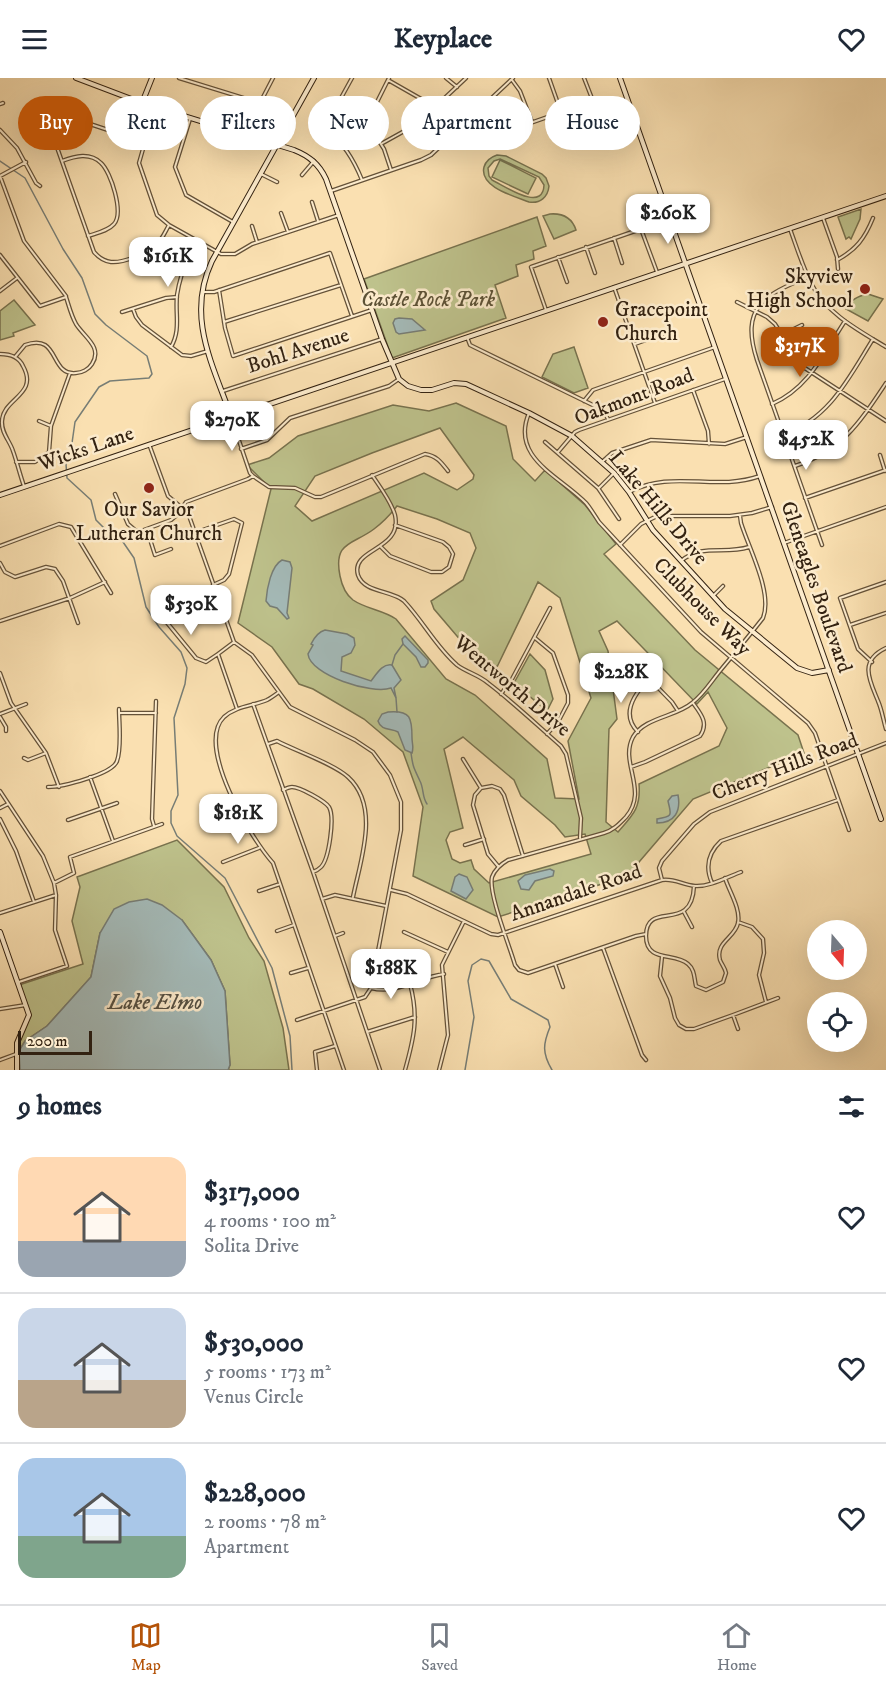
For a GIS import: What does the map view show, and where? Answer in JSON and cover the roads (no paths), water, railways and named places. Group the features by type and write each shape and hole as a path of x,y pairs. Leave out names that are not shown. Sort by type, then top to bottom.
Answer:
{"street":[{"path":"76,78 124,96"},
{"path":"145,96 152,78"},
{"path":"179,78 260,103 273,78"},
{"path":"296,111 314,78"},
{"path":"352,78 325,127 353,158 362,180"},
{"path":"446,78 457,87"},
{"path":"448,96 466,78"},
{"path":"549,78 555,96"},
{"path":"584,78 591,96"},
{"name":"Gleneagles Boulevard","path":"620,78 881,819"},
{"path":"380,96 389,79 417,96"},
{"path":"494,96 512,79 522,96"},
{"path":"200,121 190,118 175,166 186,195 233,222"},
{"path":"0,130 17,148 36,183 40,186"},
{"path":"58,150 88,236 98,257 112,262 154,248 169,225"},
{"path":"142,150 139,163 157,215 169,225 225,255 235,254 257,242 339,215"},
{"path":"274,150 217,252 208,270 202,292 201,325 208,351 241,449 253,476 269,487 295,488 315,497 425,454 440,459 448,471"},
{"path":"241,449 267,440 290,418 389,386 399,379 382,339 324,173 314,161 292,150"},
{"path":"383,150 391,170"},
{"path":"331,191 431,155 436,150"},
{"path":"62,161 79,155 95,159 103,164 119,206 118,220 110,228 88,236"},
{"path":"302,175 314,161"},
{"path":"15,357 25,345 38,342 50,348 61,368 70,373 87,369 95,355 91,342 72,315 66,297 24,241 0,176 26,162"},
{"path":"261,174 277,182"},
{"name":"Wicks Lane","path":"0,495 148,443 886,196"},
{"path":"312,202 318,221"},
{"path":"282,213 288,232"},
{"path":"823,218 838,269"},
{"path":"837,260 851,253 860,243 873,218"},
{"path":"252,226 257,242"},
{"path":"546,310 531,267 558,257 641,229 657,272"},
{"path":"790,229 808,277 820,298 845,321 886,347"},
{"path":"614,238 622,263"},
{"path":"168,347 177,335 177,297 183,269 196,240"},
{"path":"586,248 595,273"},
{"path":"202,292 219,290 330,253 352,316"},
{"path":"0,255 40,306 66,297"},
{"path":"558,257 567,282"},
{"path":"808,277 775,291 761,303 750,331 751,342 822,545"},
{"path":"0,291 17,278"},
{"path":"224,322 341,285"},
{"path":"614,287 655,404"},
{"path":"219,290 233,356 372,310"},
{"path":"122,312 165,298 177,297"},
{"path":"737,302 771,320 782,335 794,361 886,421"},
{"path":"133,309 139,322 168,347 187,357 208,351"},
{"path":"772,404 801,386 845,321"},
{"path":"782,335 802,325"},
{"path":"635,344 668,332"},
{"path":"467,337 470,345 603,410 608,419"},
{"name":"Bohl Avenue","path":"222,392 382,339"},
{"path":"783,435 806,426 823,411 840,391 873,339"},
{"path":"584,401 593,390 716,347"},
{"path":"0,354 15,357 25,369 26,384 21,396 6,409 1,423 24,486"},
{"path":"16,462 35,462 49,452 51,426 70,373"},
{"name":"Lake Hills Drive","path":"399,379 408,386 421,390 432,390 454,383 466,384 572,436 614,473 629,492 646,521 725,609 797,668 812,673 829,670"},
{"name":"Oakmont Road","path":"558,452 579,430 726,379"},
{"path":"794,467 834,448 850,434 886,385"},
{"path":"693,390 708,431 709,444"},
{"name":"Clubhouse Way","path":"529,413 524,434 530,454 585,502 599,522 701,632 808,723 815,734 849,830"},
{"path":"39,421 51,426"},
{"path":"602,462 612,453 651,440 725,444 747,437"},
{"path":"545,442 598,488 619,519"},
{"path":"148,443 168,496 188,513 234,642 252,655 290,707 355,740 373,752 390,775 401,802 401,830 371,988 365,997 297,1020"},
{"path":"805,498 885,470 880,455"},
{"path":"598,488 614,473"},
{"path":"372,475 392,508 395,525 446,544 453,554 449,567 442,572 431,572 390,556 381,546"},
{"path":"115,494 128,524 135,530 147,530 171,520 186,502 253,476"},
{"path":"629,492 641,485 659,481 727,483 760,476"},
{"path":"620,545 646,521 662,515 740,516 772,507"},
{"path":"784,543 886,507"},
{"path":"646,934 528,973 519,970 515,965 492,889 493,875 505,861 610,832 617,826 630,811 636,795 630,748 633,737 647,725 693,703 764,618 767,602 740,516"},
{"path":"195,533 234,519 242,523 229,574 224,580 213,585"},
{"path":"0,546 59,524 70,527 111,593"},
{"name":"Wentworth Drive","path":"395,525 389,540 363,556 358,562 358,573 363,583 403,600 455,663 486,681 561,746 566,754 581,818 580,839"},
{"path":"147,530 154,555 171,549"},
{"path":"681,561 688,555 701,550 733,551 749,547"},
{"path":"0,563 5,572 15,577 51,567 61,577 78,623"},
{"path":"0,621 70,598 105,582"},
{"path":"872,662 858,649 840,598 886,582"},
{"path":"713,596 723,586"},
{"path":"501,694 512,679 550,608"},
{"path":"850,625 886,613"},
{"path":"164,619 196,658 206,662 234,642"},
{"path":"535,638 553,653 568,695 568,703 558,722 548,734"},
{"path":"886,648 878,653 868,670 868,680 878,701 886,729"},
{"path":"218,654 237,709"},
{"path":"632,661 678,711"},
{"path":"0,673 11,703 46,753 59,787"},
{"path":"638,732 630,723 629,713 635,694 649,679"},
{"path":"279,692 267,700 237,709 225,716 218,725 215,738 217,757 236,802 260,848 273,863 344,1070"},
{"path":"154,826 152,819 156,701"},
{"path":"631,767 700,736 704,728 704,720 693,703"},
{"path":"6,731 0,716 26,704"},
{"path":"253,704 380,1070"},
{"path":"48,787 59,787 112,768 117,761 119,711 156,713"},
{"path":"268,744 277,741 338,770 349,777 360,793 366,812 366,831 353,897"},
{"name":"Cherry Hills Road","path":"662,880 659,868 662,861 701,818 719,808 886,743"},
{"path":"24,758 28,760 46,753"},
{"path":"463,759 481,788"},
{"path":"90,777 113,841"},
{"path":"498,867 490,859 473,803 475,795 481,788 492,786 503,793 523,856"},
{"path":"283,790 291,787 299,789 322,800 330,808 333,820 325,860 320,868 313,872"},
{"path":"0,791 43,856 54,883 55,930 67,966 18,983"},
{"path":"711,883 708,861 714,847 721,841 838,800"},
{"path":"206,812 212,813 236,802"},
{"path":"68,820 117,803"},
{"path":"0,808 9,804"},
{"path":"0,819 16,851 34,902"},
{"path":"54,883 74,873 70,857 162,824"},
{"path":"465,845 484,839"},
{"path":"223,861 260,848"},
{"name":"Annandale Road","path":"390,890 407,894 491,934 506,933 662,880 674,879 694,886 711,883 741,872"},
{"path":"694,886 694,899 691,906 684,912 657,918 649,926 646,934 648,946 652,952 687,963 693,971 695,983 699,988 706,990 723,982 726,973 720,956 722,945 734,932 738,922 737,909 725,878"},
{"path":"259,891 280,884"},
{"path":"0,913 56,895"},
{"path":"322,899 335,895 353,897 386,906"},
{"path":"684,912 692,927"},
{"path":"440,1070 448,1035 442,965 464,921"},
{"path":"738,922 752,927 763,939 765,948 759,975 766,1002"},
{"path":"277,931 294,925"},
{"path":"0,932 29,1015 18,1039 17,1070"},
{"path":"405,932 448,952"},
{"path":"335,936 343,933"},
{"path":"603,948 642,1055 646,1060"},
{"path":"662,957 660,976 670,998 675,1018 679,1025 686,1029 694,1029 733,1016 778,998"},
{"path":"555,964 563,987"},
{"path":"291,973 308,968"},
{"path":"371,988 386,990 444,974"},
{"path":"412,975 414,982"},
{"path":"405,1070 416,1017 410,984"},
{"path":"0,1009 26,1005"},
{"path":"733,1016 738,1029"},
{"path":"367,1032 416,1017"},
{"path":"317,1070 315,1052 335,1046"},
{"path":"0,1060 16,1054"}],"water":[{"path":"399,318 412,319 425,330 399,334 393,323"},
{"path":"282,560 290,562 292,568 287,613 289,618 287,619 277,608 270,606 266,601 272,572"},
{"path":"325,630 347,634 354,638 355,645 351,653 342,657 341,671 371,681 382,668 392,665 401,680 394,688 396,698 391,688 370,689 343,682 330,676 311,662 308,654 313,645 311,644 320,632"},
{"path":"405,636 428,660 425,667 421,667 416,657 403,644 402,639"},
{"path":"401,712 409,717 412,753 405,750 398,732 379,724 378,721 382,714"},
{"path":"678,795 679,806 675,815 668,821 657,823 657,819 669,816 668,801 672,796"},
{"path":"550,869 554,871 553,876 535,881 529,890 521,889 518,881 525,875"},
{"path":"459,874 467,877 473,890 466,899 451,891 455,877"},
{"name":"Lake Elmo","path":"147,899 162,905 182,920 211,960 225,991 230,1065 228,1070 20,1070 19,1051 25,1041 47,1026 91,977 100,933 114,909 129,902"}],"waterway":[{"path":"0,161 25,178 63,249 82,278 95,314 147,356 152,374 149,378 110,381 99,387 75,422 71,450 66,464 67,478 91,500 96,520 123,542 134,558 146,607 159,627 181,652 187,668 185,684 174,718 178,795 171,811 171,823 177,836 225,878 272,968 290,1036 292,1070"},
{"path":"392,665 395,655 403,644"},
{"path":"396,698 397,712"},
{"path":"411,753 427,804"},
{"path":"465,1070 474,1017 468,981 472,965 481,959 489,961 511,999 548,1020 550,1027 545,1048 546,1059 552,1070"}],"place":[{"name":"Skyview High School","path":"865,289"},
{"name":"Gracepoint Church","path":"603,322"},
{"name":"Our Savior Lutheran Church","path":"149,488"}],"park label":[{"name":"Castle Rock Park","path":"428,300"}]}
